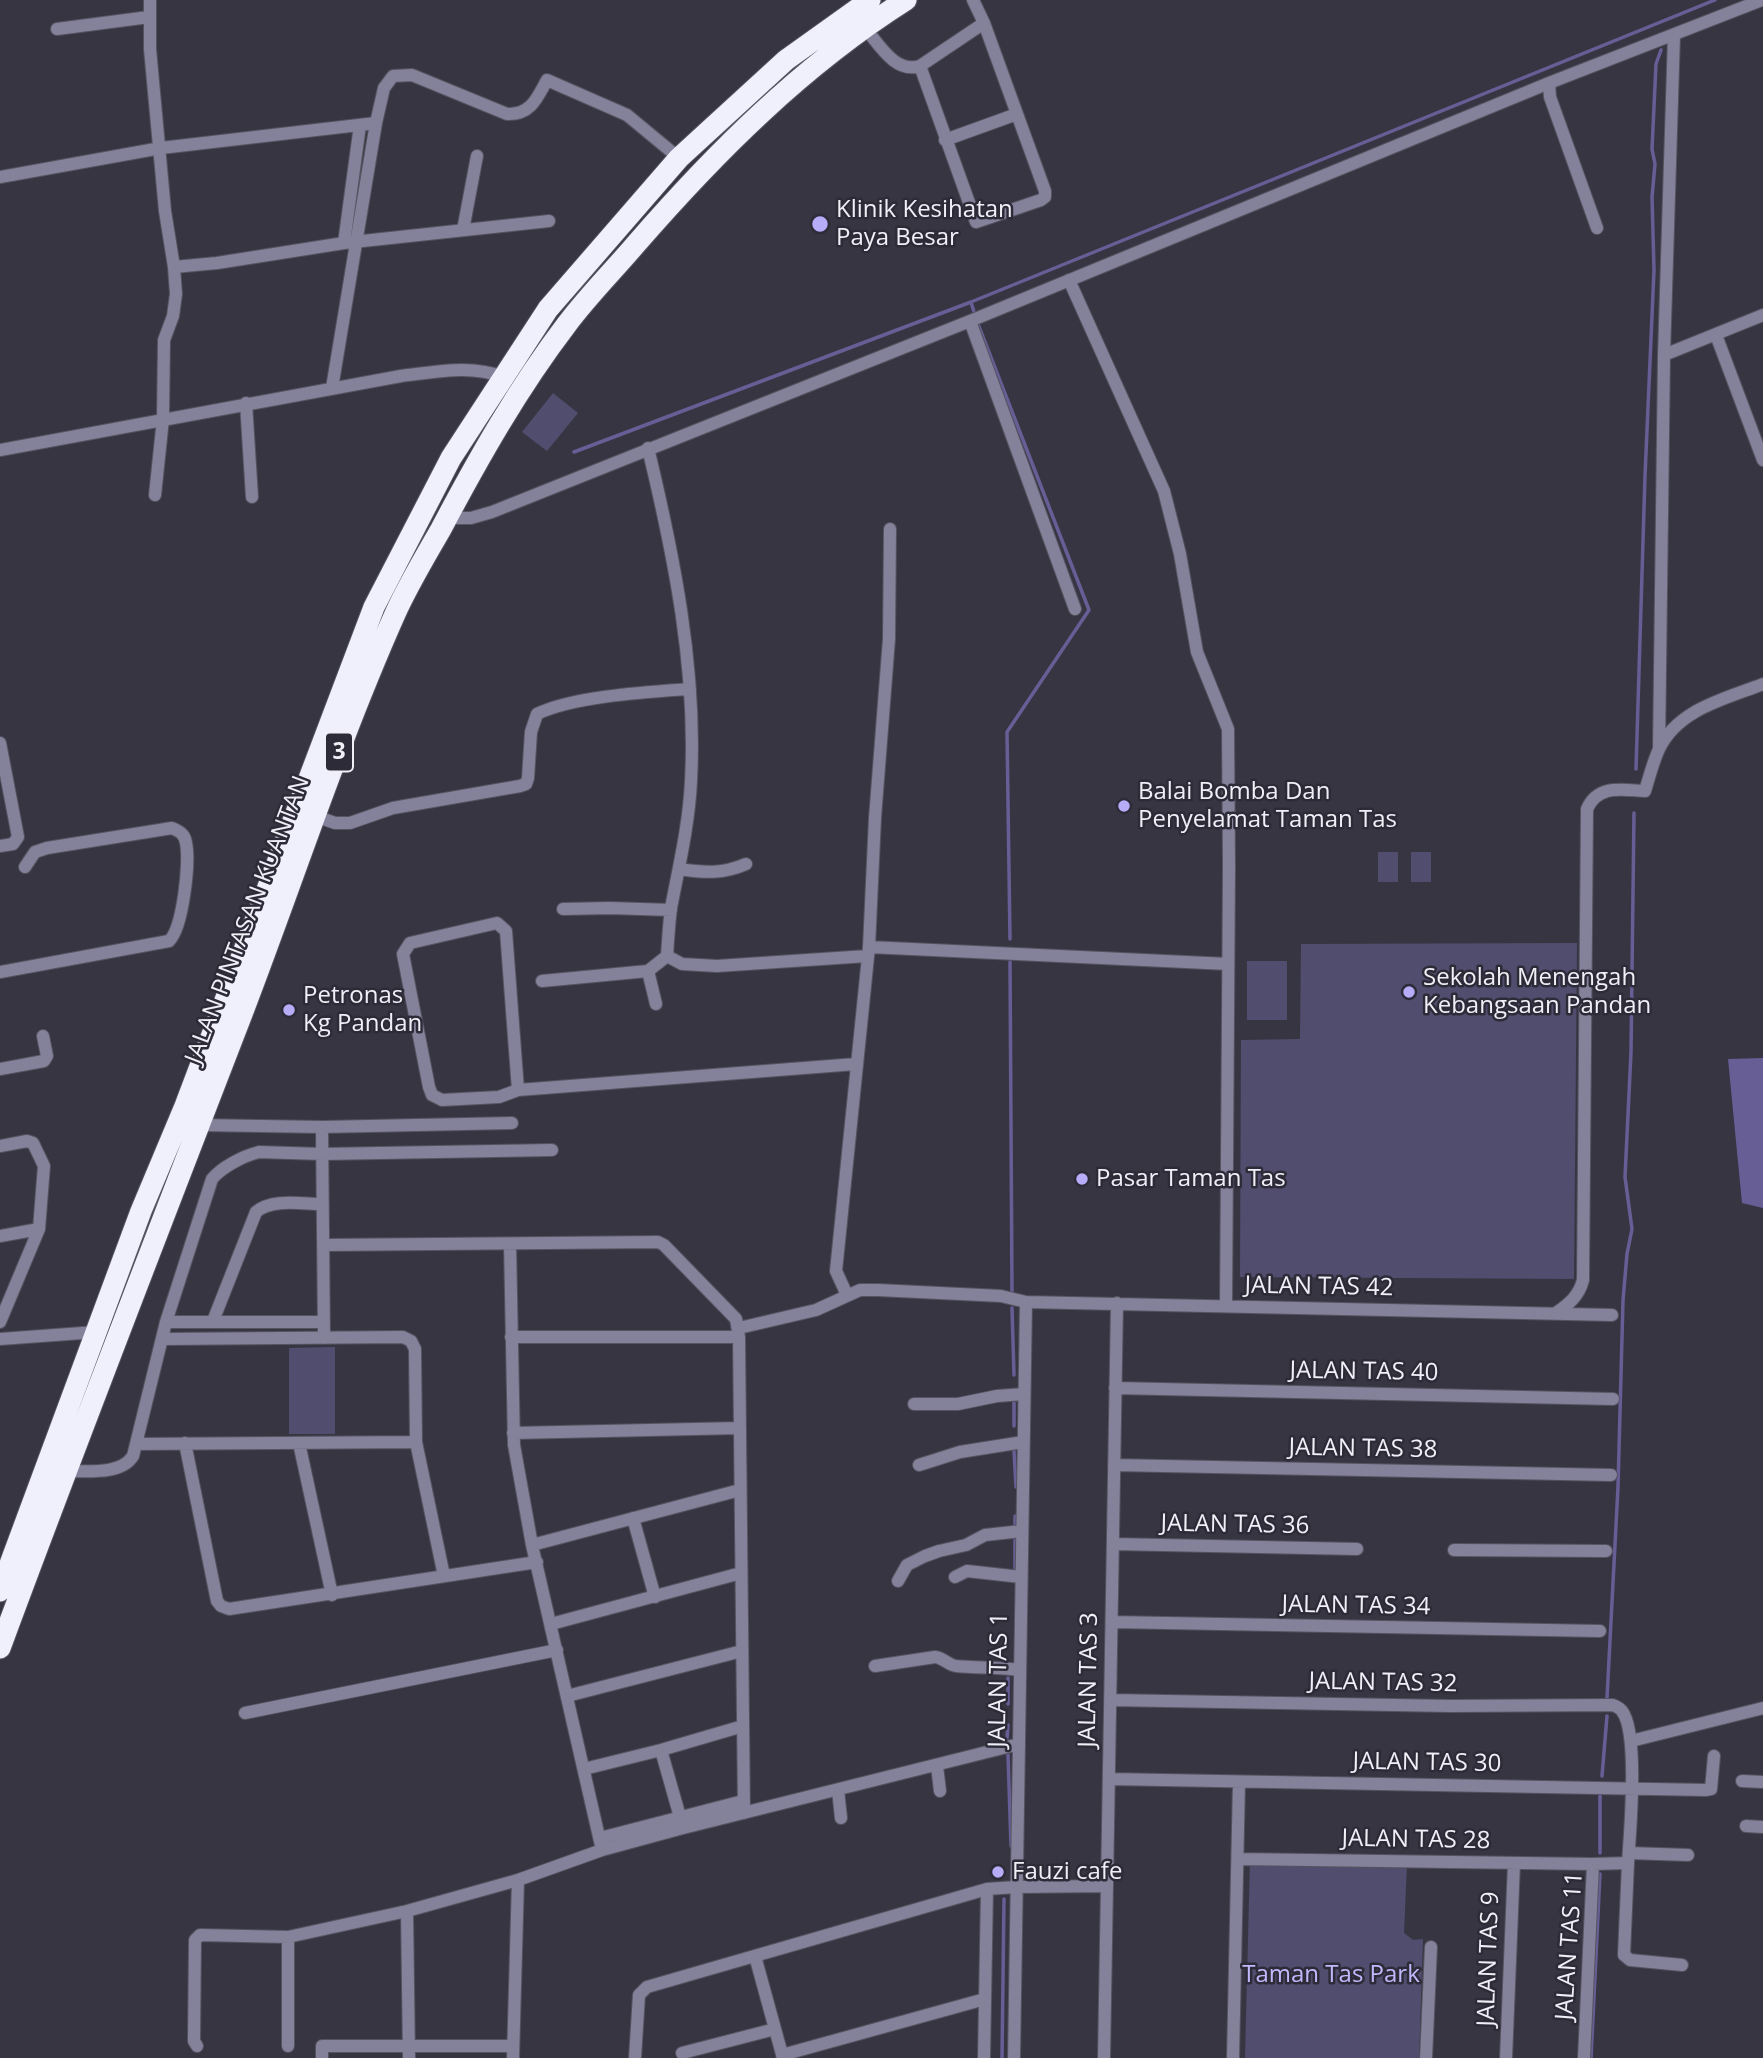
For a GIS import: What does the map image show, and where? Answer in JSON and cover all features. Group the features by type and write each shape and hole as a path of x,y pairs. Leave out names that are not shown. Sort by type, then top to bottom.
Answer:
{"highway":[{"name":"JALAN PINTASAN KUANTAN","path":"0,1591 96,1332 374,607 451,458 548,309 679,158 786,60 870,0"},
{"name":"JALAN PINTASAN KUANTAN","path":"0,1648 355,708 398,608 446,518 516,398 567,324 676,198 736,135 800,76 906,0"}],"street":[{"path":"150,0 150,48 176,293 175,307 163,348 163,419 155,495"},
{"path":"920,66 976,222 1045,197 984,23 973,0"},
{"path":"446,518 471,519 492,512 970,321 1549,83 1762,0"},
{"path":"57,29 149,17"},
{"path":"865,28 897,64 912,68 920,66 984,23"},
{"path":"1659,750 1664,355 1674,36"},
{"path":"350,242 384,88 393,76 402,74 419,78 507,114 523,113 531,107 547,80 627,115 679,158"},
{"path":"1549,83 1550,97 1597,228"},
{"path":"945,141 1017,114"},
{"path":"0,177 161,148 376,123"},
{"path":"332,388 350,242 360,125"},
{"path":"463,230 477,156"},
{"path":"174,267 350,242 549,221"},
{"path":"1069,280 1164,491 1180,554 1197,652 1202,670 1226,721 1229,854 1226,1306"},
{"path":"1664,355 1763,315"},
{"path":"970,321 1075,609"},
{"path":"1716,335 1763,460"},
{"path":"0,450 246,403 463,368 485,369 504,376"},
{"path":"246,403 253,497"},
{"path":"542,981 649,971 667,956 671,910 680,869 691,780 690,689 668,538 649,448"},
{"path":"847,1295 836,1271 868,952 889,639 890,529"},
{"path":"1555,1314 1574,1298 1583,1280 1586,816 1593,798 1605,791 1645,791 1659,750 1678,722 1691,713 1763,684"},
{"path":"315,817 335,823 350,823 393,807 526,784 531,732 537,714 573,704 626,695 690,689"},
{"path":"0,743 18,837 13,844 0,846"},
{"path":"0,972 169,941 177,930 179,921 185,880 186,841 181,832 172,828 103,839 35,852 25,867"},
{"path":"680,869 707,873 727,872 746,864"},
{"path":"563,909 671,910"},
{"path":"518,1090 506,931 496,923 410,943 403,954 429,1087 432,1095 442,1100 499,1097 518,1090 856,1064"},
{"path":"667,956 682,964 717,966 868,952 1228,964"},
{"path":"649,971 656,1004"},
{"path":"0,1069 44,1061 47,1056 43,1036"},
{"path":"440,1125 442,1100"},
{"path":"198,1125 322,1127 512,1123"},
{"path":"322,1127 324,1338"},
{"path":"0,1146 27,1141 33,1143 44,1166 39,1229 0,1322"},
{"path":"68,1471 100,1471 123,1465 132,1455 166,1322 212,1179 218,1173 250,1154 259,1153 552,1150"},
{"path":"213,1321 256,1212 262,1206 272,1204 323,1204"},
{"path":"0,1237 39,1229"},
{"path":"323,1245 658,1242 736,1319 739,1332 743,1807"},
{"path":"510,1244 513,1433 532,1545 601,1844"},
{"name":"JALAN TAS 42","path":"511,1337 739,1332 816,1310 860,1290 1001,1296 1026,1302 1612,1315"},
{"name":"JALAN TAS 1","path":"1014,2058 1026,1302"},
{"name":"JALAN TAS 3","path":"1104,2058 1117,1303"},
{"path":"166,1322 324,1322"},
{"path":"0,1339 96,1332"},
{"path":"162,1339 403,1338 411,1341 415,1349 416,1442 444,1576"},
{"name":"JALAN TAS 40","path":"1115,1388 1613,1399"},
{"path":"914,1405 958,1404 997,1395 1024,1394"},
{"path":"513,1433 740,1428"},
{"path":"136,1444 416,1442"},
{"path":"919,1465 960,1452 1023,1442"},
{"path":"185,1443 217,1601 229,1609 537,1562"},
{"path":"299,1443 332,1595"},
{"name":"JALAN TAS 38","path":"1114,1465 1611,1475"},
{"path":"532,1545 740,1490"},
{"path":"633,1518 655,1597"},
{"path":"898,1581 907,1564 939,1550 966,1545 985,1535 1022,1531"},
{"name":"JALAN TAS 36","path":"1113,1544 1357,1549"},
{"path":"1454,1550 1606,1551"},
{"path":"955,1577 967,1571 1021,1577"},
{"path":"551,1624 741,1573"},
{"name":"JALAN TAS 34","path":"1112,1622 1600,1631"},
{"path":"244,1713 557,1650"},
{"path":"567,1696 742,1651"},
{"path":"875,1666 941,1657 953,1666 1020,1670"},
{"name":"JALAN TAS 32","path":"1110,1700 1450,1706 1613,1705 1623,1711 1631,1741"},
{"path":"1682,1965 1630,1960 1624,1955 1631,1741 1763,1708"},
{"path":"584,1769 743,1726"},
{"path":"197,2046 194,2041 195,1940 200,1935 288,1937 407,1912 518,1880 601,1844 743,1807 838,1790 1019,1744"},
{"path":"661,1750 682,1822"},
{"name":"JALAN TAS 30","path":"1109,1779 1699,1790 1711,1789 1714,1756"},
{"path":"937,1766 940,1791"},
{"path":"1742,1781 1763,1782"},
{"path":"1233,2058 1239,1782"},
{"path":"838,1790 841,1818"},
{"path":"1746,1826 1763,1826"},
{"name":"JALAN TAS 11","path":"1584,2058 1593,1864 1628,1858 1688,1855"},
{"name":"JALAN TAS 28","path":"1238,1859 1593,1864"},
{"name":"JALAN TAS 9","path":"1506,2058 1514,1863"},
{"path":"322,2052 513,2052 518,1880"},
{"path":"635,2058 639,1995 642,1990 988,1889 1016,1886 1107,1886"},
{"path":"984,2058 988,1889"},
{"path":"407,1912 409,2053"},
{"path":"288,1937 288,2046"},
{"path":"1426,2058 1431,1947"},
{"path":"755,1956 782,2056 985,1999"},
{"path":"682,2053 775,2029"}],"green space":[{"path":"553,393 578,413 547,451 522,432"},
{"path":"1378,852 1398,852 1398,882 1378,882"},
{"path":"1411,852 1431,852 1431,882 1411,882"},
{"path":"1577,943 1574,1279 1240,1277 1241,1040 1300,1039 1301,944"},
{"path":"1247,961 1287,961 1287,1020 1247,1020"},
{"path":"335,1347 335,1434 289,1434 289,1348"},
{"name":"Taman Tas Park","path":"1250,1860 1407,1865 1404,1933 1413,1940 1423,1939 1419,2058 1245,2058"}],"shaded area":[{"path":"1763,1058 1763,1208 1742,1203 1728,1059"}],"waterway":[{"path":"574,452 971,302 1715,0"},
{"path":"1636,769 1654,270 1652,197 1655,164 1652,149 1656,64 1661,50"},
{"path":"971,302 974,312"},
{"path":"978,324 1089,610 1007,732 1010,939"},
{"path":"1607,1698 1618,1487 1623,1300 1632,1229 1625,1177 1631,1052 1634,813"},
{"path":"1010,962 1012,1291"},
{"path":"1012,1308 1014,1375"},
{"path":"1014,1403 1014,1426"},
{"path":"1014,1451 1016,1487"},
{"path":"1015,1516 1015,1528"},
{"path":"1015,1540 1015,1573"},
{"path":"1008,1678 1008,1704"},
{"path":"1602,1776 1607,1716"},
{"path":"1007,1738 1008,1725"},
{"path":"1008,1755 1011,1846"},
{"path":"1600,1792 1600,1853"},
{"path":"1591,2058 1600,1874"},
{"path":"1002,2058 1004,1899"}],"place":[{"name":"Klinik Kesihatan Paya Besar","path":"820,224"},
{"name":"Balai Bomba Dan Penyelamat Taman Tas","path":"1124,806"},
{"name":"Sekolah Menengah Kebangsaan Pandan","path":"1409,992"},
{"name":"Petronas Kg Pandan","path":"289,1010"},
{"name":"Pasar Taman Tas","path":"1082,1179"},
{"name":"Fauzi cafe","path":"998,1872"}]}
